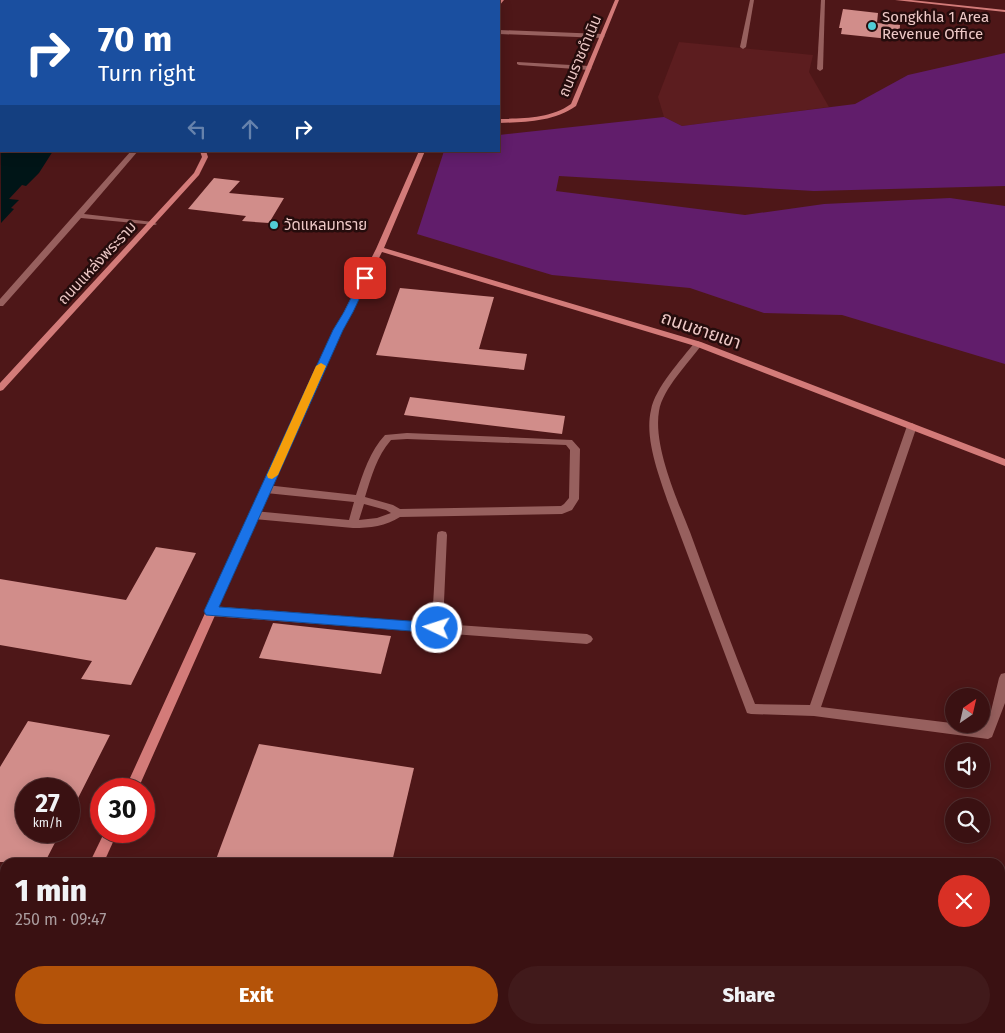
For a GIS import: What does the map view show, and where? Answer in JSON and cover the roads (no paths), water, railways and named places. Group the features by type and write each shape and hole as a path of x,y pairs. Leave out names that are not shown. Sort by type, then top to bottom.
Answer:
{"street":[{"name":"ถนนราชดำเนิน","path":"500,121 551,116 566,112 574,105 617,0"},
{"path":"743,47 752,0"},
{"path":"820,69 823,0"},
{"path":"897,0 1005,11"},
{"path":"500,32 602,36"},
{"path":"519,63 589,68"},
{"path":"0,304 134,152"},
{"name":"ถนนแหล่งพระราม","path":"0,388 197,174 204,157 203,152"},
{"path":"136,778 338,330 380,249 422,152"},
{"path":"79,216 153,224"},
{"name":"ถนนชายเขา","path":"380,249 698,344 1005,462"},
{"path":"698,344 670,382 654,410 655,431 664,476 713,614 751,709 814,711 988,733 997,711 1005,678"},
{"path":"814,711 912,426"},
{"path":"254,515 353,524 386,521 398,513 562,510 568,507 574,499 576,449 569,442 392,436 382,442 378,449 353,524"},
{"path":"266,489 360,499 384,504 392,507 398,513"},
{"path":"437,628 442,535"},
{"path":"210,611 586,639"},
{"path":"100,858 107,843"}],"place":[{"name":"Songkhla 1 Area Revenue Office","path":"872,26"},
{"name":"วัดแหลมทราย","path":"274,225"}]}
